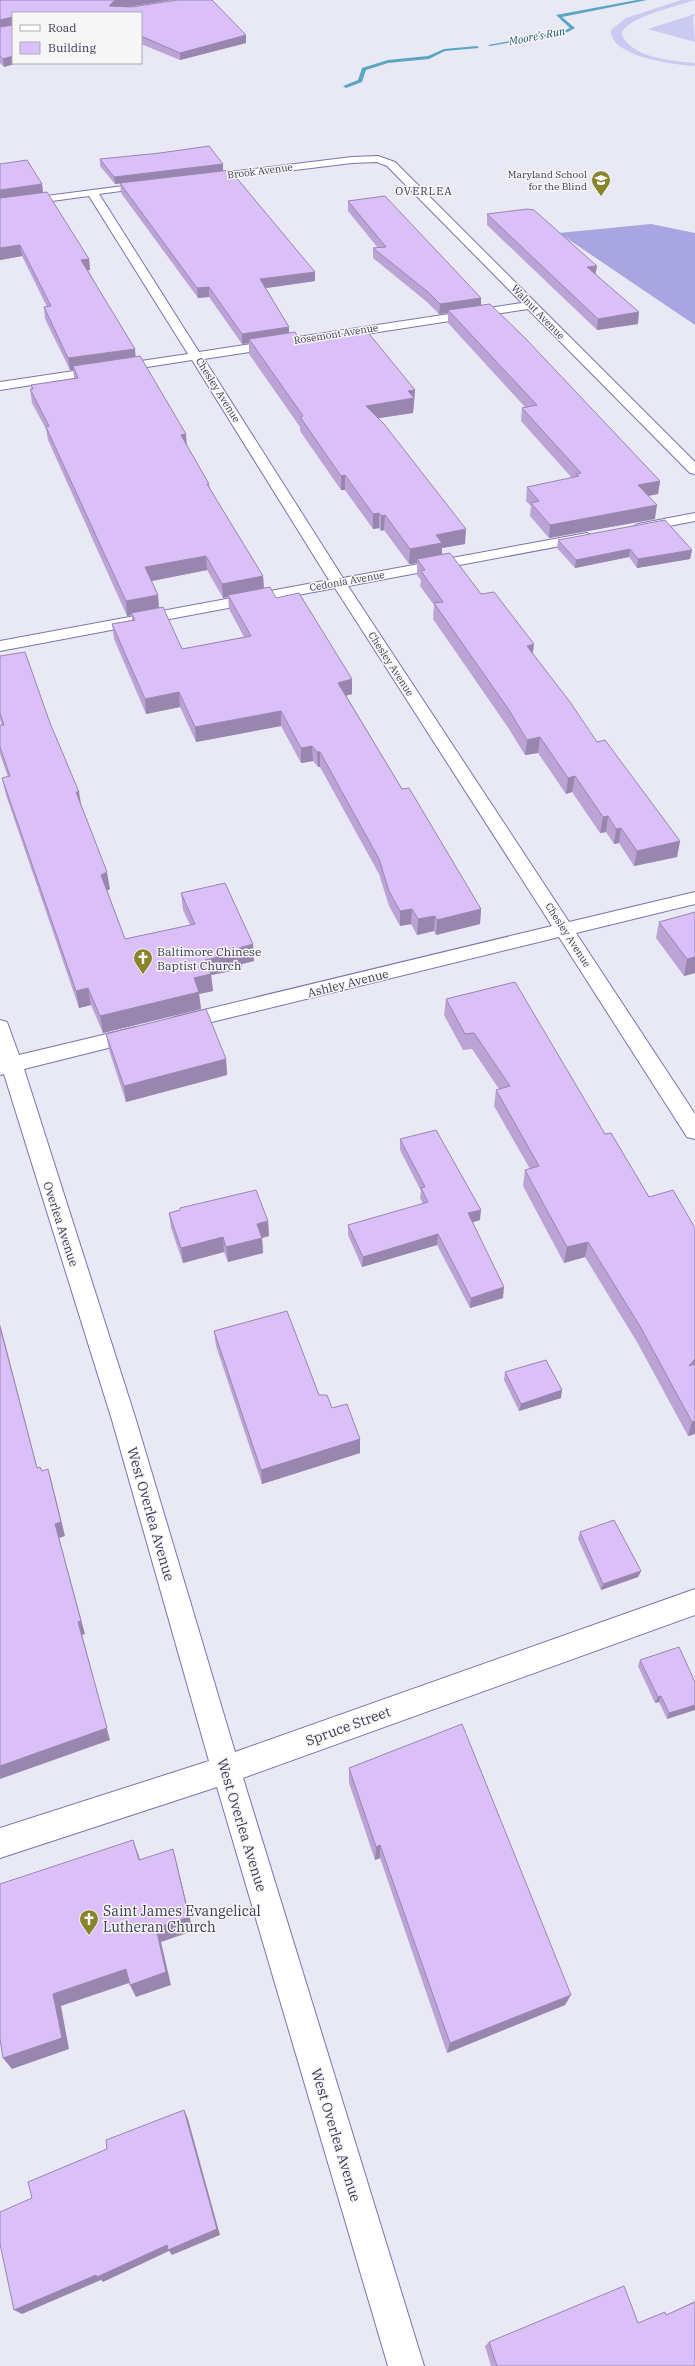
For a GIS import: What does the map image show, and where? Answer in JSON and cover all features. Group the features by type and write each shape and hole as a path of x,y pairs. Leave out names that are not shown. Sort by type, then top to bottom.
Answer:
{"street":[{"name":"Brook Avenue","path":"196,178 352,160 378,159"},
{"name":"Walnut Avenue","path":"378,159 387,162 405,177 530,305 695,470"},
{"path":"0,206 164,182"},
{"name":"Chesley Avenue","path":"93,193 338,582 695,1131"},
{"name":"Rosemont Avenue","path":"0,386 530,305"},
{"path":"625,530 695,517"},
{"name":"Cedonia Avenue","path":"0,646 602,534"},
{"name":"Ashley Avenue","path":"5,1065 565,931 695,898"},
{"name":"Overlea Avenue","path":"0,1026 5,1065 124,1420"},
{"name":"West Overlea Avenue","path":"124,1420 226,1770 406,2366"},
{"name":"Spruce Street","path":"0,1843 226,1770 695,1602"}],"shaded area":[{"path":"681,0 695,0 652,13 641,18 631,23 624,29 622,35 627,43 644,53 654,57 695,63 695,66 674,64 645,58 621,47 613,39 611,30 626,18"},
{"path":"695,14 693,18 695,42 648,29"},
{"path":"651,224 695,233 695,325 559,233"}],"building":[{"path":"0,0 121,0 114,1 109,6 132,7 177,0 212,0 246,35 180,53 142,36 142,12 12,12 12,17 0,20"},
{"path":"12,25 12,56 3,59 0,56 0,27"},
{"path":"209,146 223,164 114,177 100,159 160,153"},
{"path":"27,160 42,184 0,190 0,164"},
{"path":"230,170 315,272 260,279 289,327 242,334 209,287 197,288 120,183"},
{"path":"47,192 89,259 81,260 135,349 68,358 44,307 51,306 20,245 0,248 0,198"},
{"path":"385,196 481,298 440,304 428,292 373,248 386,247 348,201"},
{"path":"527,209 534,210 597,266 587,267 639,312 598,319 487,214"},
{"path":"490,304 525,338 660,481 638,485 657,505 550,525 531,503 539,501 527,487 579,476 576,474 581,473 522,408 537,405 448,310"},
{"path":"366,330 415,390 408,391 414,398 366,406 384,424 466,529 436,535 442,543 410,549 385,515 381,516 379,513 373,514 345,475 341,476 300,417 303,416 249,339 295,332 300,341"},
{"path":"140,356 186,434 181,435 209,484 207,484 263,576 222,584 206,556 145,567 158,595 126,601 46,427 49,426 30,389 33,389 31,385 78,378 73,366"},
{"path":"665,520 692,550 638,559 630,549 576,560 558,540"},
{"path":"450,553 481,594 494,592 534,644 527,646 570,702 597,742 605,740 680,841 637,851 621,828 616,829 608,816 603,817 575,776 568,778 540,737 527,740 509,710 434,603 443,602 421,571 425,570 417,559"},
{"path":"270,587 276,598 299,593 352,679 338,683 402,789 409,788 481,909 437,920 435,916 418,919 412,909 400,911 389,891 379,859 320,752 317,752 312,746 301,748 281,711 195,727 179,692 145,699 112,624 135,620 131,613 163,607 182,649 251,636 228,595"},
{"path":"25,652 50,723 79,792 76,792 107,872 101,875 125,939 195,924 181,893 225,883 253,944 239,948 241,952 205,960 211,974 194,978 199,992 100,1016 88,988 76,991 2,778 10,776 0,747 0,725 4,725 0,713 0,656"},
{"path":"695,912 695,957 687,959 659,922"},
{"path":"515,982 605,1134 611,1133 649,1197 673,1190 695,1228 695,1359 689,1366 695,1364 695,1421 692,1422 641,1328 588,1242 567,1247 525,1170 539,1166 496,1090 510,1086 474,1033 465,1034 446,999"},
{"path":"206,1009 226,1059 124,1086 106,1034"},
{"path":"436,1130 481,1210 468,1213 504,1287 471,1298 438,1234 363,1257 348,1225 428,1202 421,1188 425,1187 400,1139"},
{"path":"256,1190 268,1221 257,1224 262,1238 226,1247 223,1237 181,1248 169,1213 180,1210 180,1208"},
{"path":"287,1311 319,1395 327,1395 332,1408 347,1404 360,1439 261,1470 214,1331"},
{"path":"0,1327 37,1468 40,1467 42,1471 48,1469 61,1522 55,1524 81,1621 78,1622 107,1728 0,1766"},
{"path":"546,1360 562,1390 521,1404 505,1372"},
{"path":"614,1520 641,1571 603,1584 580,1532"},
{"path":"679,1647 695,1682 695,1705 669,1713 661,1696 658,1697 640,1660"},
{"path":"462,1724 571,1995 450,2043 380,1845 376,1847 349,1768"},
{"name":"Saint James Evangelical Lutheran Church","path":"133,1840 139,1860 173,1849 189,1917 156,1928 166,1972 130,1985 126,1969 53,1994 62,2038 3,2058 0,2039 0,1884"},
{"path":"184,2110 217,2229 168,2250 167,2245 97,2277 96,2275 14,2310 0,2244 0,2212 32,2198 28,2182 107,2149 106,2140"},
{"path":"624,2286 638,2323 665,2312 666,2315 695,2302 695,2366 497,2366 489,2342"}],"waterway":[{"name":"Moore's Run","path":"490,45 564,32 573,28 558,16 645,0"},
{"name":"Moore's Run","path":"346,86 360,81 364,69 388,62 429,57 444,50 477,47"}],"place":[{"name":"Maryland School for the Blind","path":"601,197"},
{"name":"Baltimore Chinese Baptist Church","path":"143,975"},
{"name":"Saint James Evangelical Lutheran Church","path":"89,1936"}],"district":[{"name":"OVERLEA","path":"424,191"}]}
